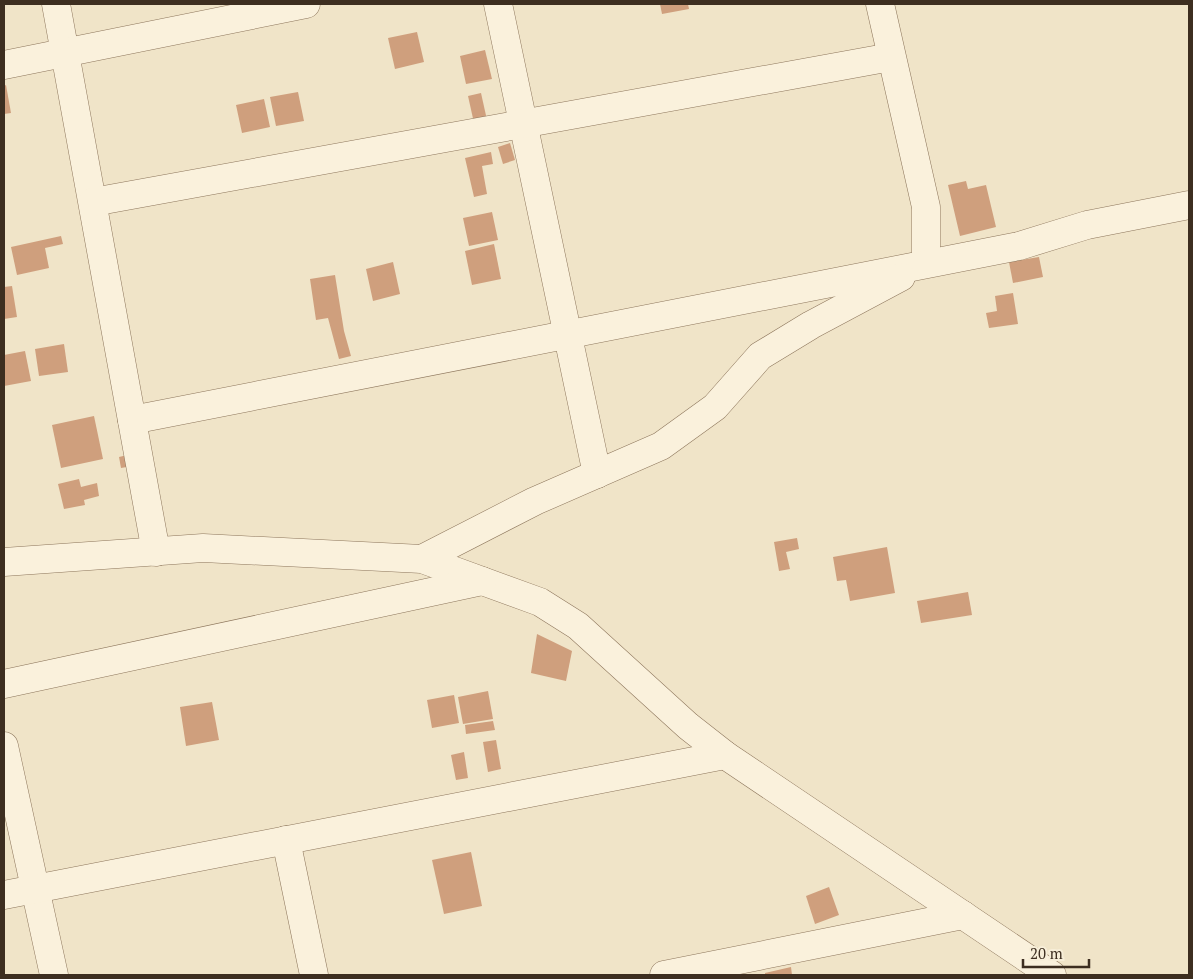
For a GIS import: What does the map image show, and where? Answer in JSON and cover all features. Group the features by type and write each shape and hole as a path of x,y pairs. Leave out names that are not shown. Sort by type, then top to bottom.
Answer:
{"street":[{"path":"56,4 156,552"},
{"path":"4,65 306,4"},
{"path":"498,4 597,474"},
{"path":"880,4 926,207 926,263"},
{"path":"93,202 891,57"},
{"path":"132,420 1019,246 1086,225 1189,205"},
{"path":"422,559 492,522 661,446 715,407 760,356 811,325 926,263"},
{"path":"4,562 203,548 422,559 540,602 578,626 688,726 725,755 1052,975"},
{"path":"4,684 482,581"},
{"path":"4,746 54,975"},
{"path":"4,895 725,755"},
{"path":"286,840 314,975"},
{"path":"664,975 963,915"}],"building":[{"path":"660,4 688,4 689,9 662,14"},
{"path":"417,32 424,62 395,69 388,38"},
{"path":"485,50 492,79 466,84 460,56"},
{"path":"6,85 11,113 4,114 4,86"},
{"path":"298,92 304,121 276,126 270,97"},
{"path":"481,93 487,120 474,123 468,96"},
{"path":"264,99 270,127 242,133 236,105"},
{"path":"510,143 515,160 503,164 498,147"},
{"path":"491,152 493,164 482,166 487,194 474,197 465,158"},
{"path":"966,181 968,189 986,185 996,227 960,236 948,185"},
{"path":"492,212 498,240 469,246 463,218"},
{"path":"61,236 63,244 45,248 49,268 17,275 11,247"},
{"path":"494,244 501,279 472,285 465,251"},
{"path":"1039,257 1043,277 1013,283 1009,262"},
{"path":"393,262 400,294 373,301 366,269"},
{"path":"335,275 344,331 351,356 339,359 328,318 316,320 310,279"},
{"path":"12,286 17,317 4,319 4,287"},
{"path":"1013,293 1018,324 989,328 986,313 997,311 995,296"},
{"path":"64,344 68,372 39,376 35,349"},
{"path":"25,351 31,381 4,386 4,355"},
{"path":"94,416 103,459 61,468 52,425"},
{"path":"136,453 138,465 121,468 119,457"},
{"path":"79,479 81,487 97,483 99,496 84,500 85,505 64,509 58,484"},
{"path":"797,538 799,549 786,552 790,569 779,571 774,542"},
{"path":"887,547 895,593 850,601 846,580 837,581 833,557"},
{"path":"968,592 972,615 921,623 917,601"},
{"path":"537,634 572,651 566,681 531,673"},
{"path":"488,691 493,719 463,724 458,697"},
{"path":"454,695 459,723 432,728 427,700"},
{"path":"212,702 219,740 186,746 180,707"},
{"path":"493,721 495,730 466,734 465,725"},
{"path":"496,740 501,769 488,772 483,742"},
{"path":"464,752 468,778 456,780 451,755"},
{"path":"471,852 482,906 444,914 432,860"},
{"path":"829,887 839,915 815,924 806,896"},
{"path":"791,967 792,975 765,975 765,973"}]}
